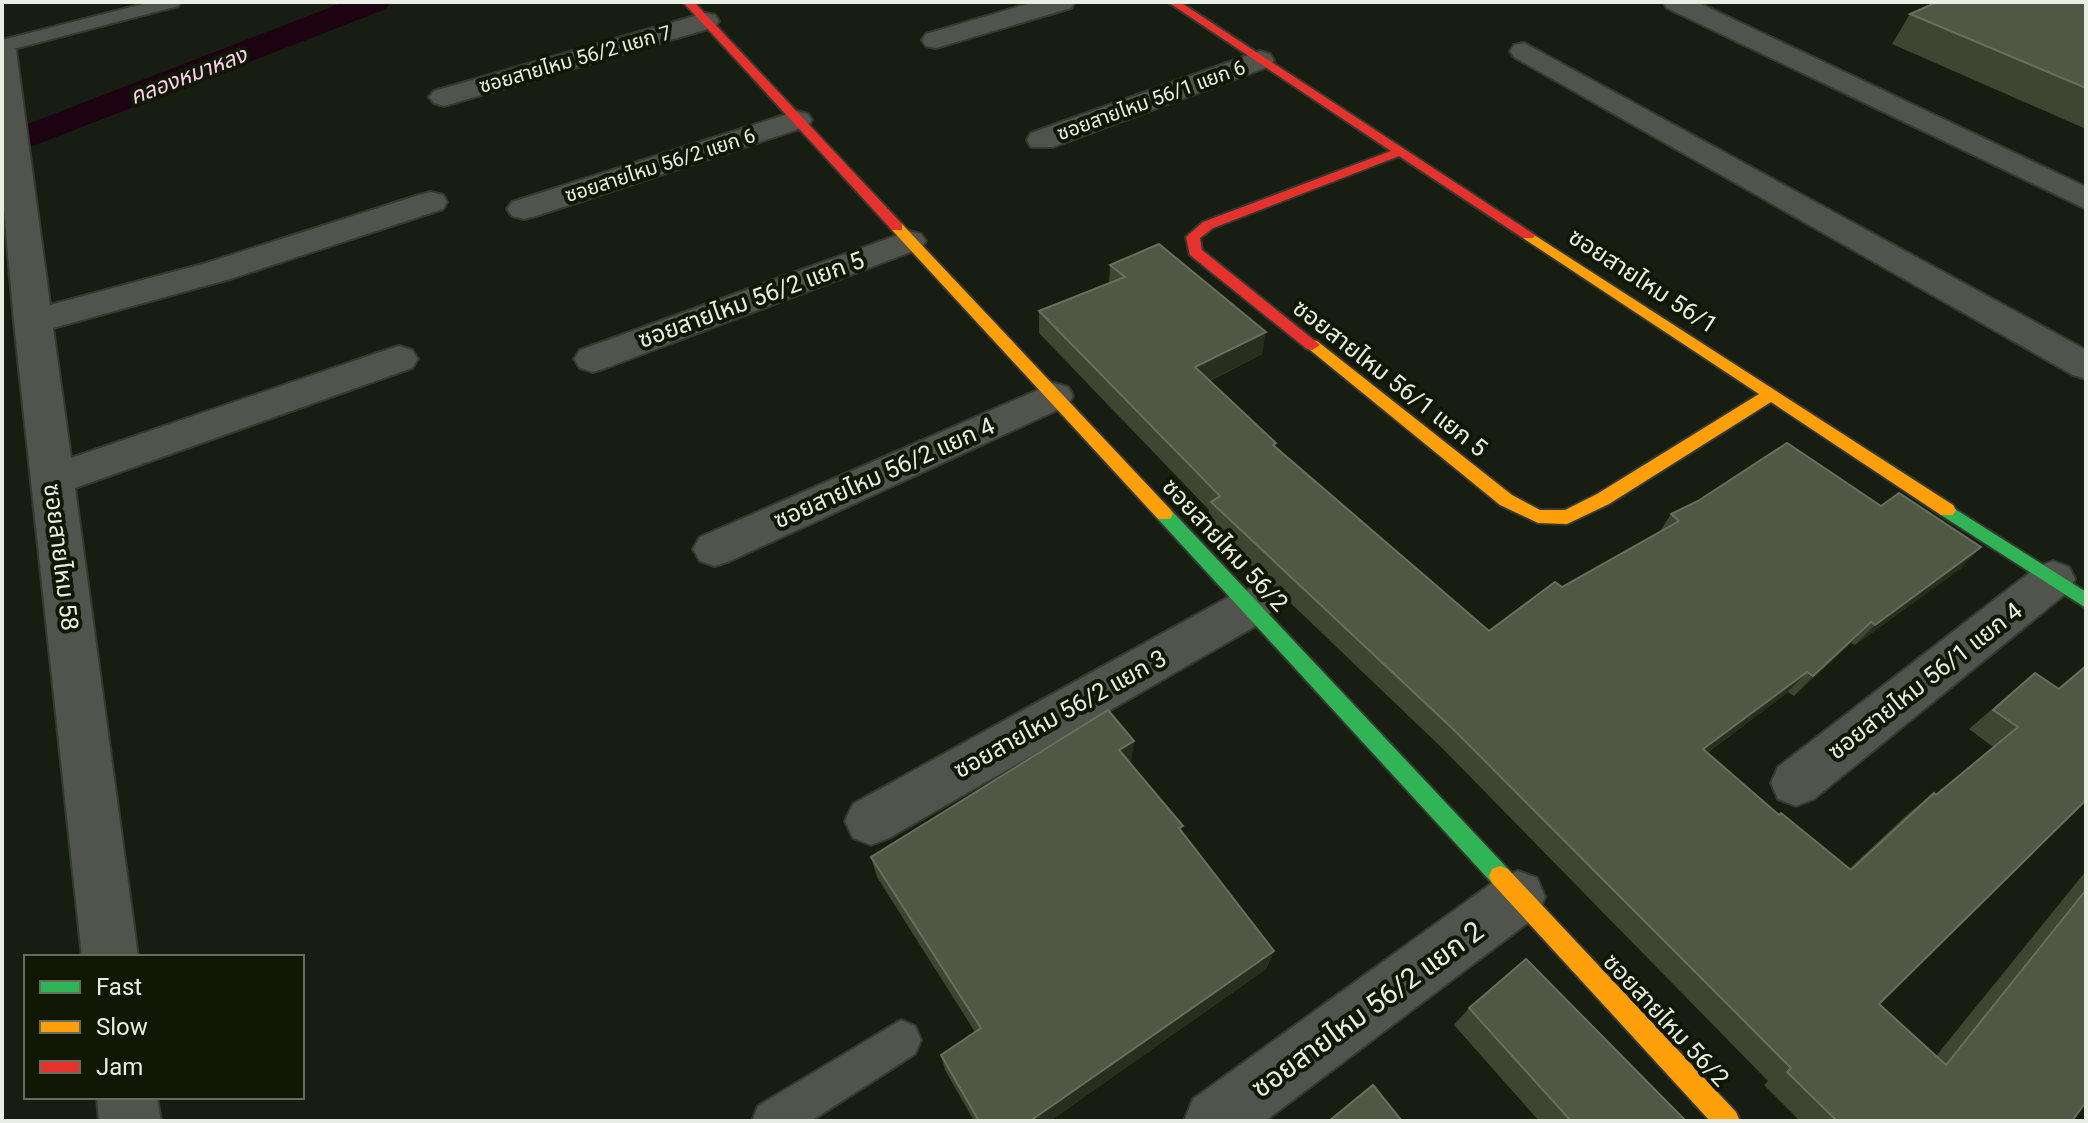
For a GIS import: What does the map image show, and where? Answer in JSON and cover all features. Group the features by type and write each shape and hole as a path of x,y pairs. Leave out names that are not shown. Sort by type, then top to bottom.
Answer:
{"street":[{"path":"936,40 1062,2"},
{"name":"ซอยสายไหม 56/1","path":"1173,2 2070,590"},
{"path":"1676,2 2086,199"},
{"name":"ซอยสายไหม 56/2 แยก 7","path":"444,97 697,11"},
{"name":"ซอยสายไหม 56/2","path":"697,11 1727,1121"},
{"name":"ซอยสายไหม 58","path":"2,48 32,322 110,955"},
{"path":"1524,51 2086,366"},
{"name":"ซอยสายไหม 56/1 แยก 6","path":"1042,140 1260,60"},
{"name":"ซอยสายไหม 56/2 แยก 6","path":"524,209 797,120"},
{"name":"ซอยสายไหม 56/1 แยก 5","path":"1399,152 1208,225 1193,237 1195,252 1346,376 1506,500 1538,516 1567,517 1603,499 1772,394"},
{"path":"32,322 218,271 431,202"},
{"name":"ซอยสายไหม 56/2 แยก 5","path":"593,359 909,241"},
{"path":"51,481 399,359"},
{"name":"ซอยสายไหม 56/2 แยก 4","path":"715,549 1054,396"},
{"name":"ซอยสายไหม 56/1 แยก 4","path":"1796,783 2070,590"},
{"name":"ซอยสายไหม 56/2 แยก 3","path":"871,821 1250,607"},
{"name":"ซอยสายไหม 56/2 แยก 2","path":"1215,1121 1518,897"},
{"path":"127,1099 130,1121"}],"lane":[{"path":"2,48 172,2"},
{"path":"773,1121 901,1040"}],"building":[{"path":"1937,2 2086,2 2086,88 1910,14"},
{"path":"1159,244 1266,332 1195,367 1276,443 1273,445 1489,631 1555,582 1562,587 1679,521 1671,514 1698,501 1787,443 1881,506 1899,493 1981,547 1875,625 1871,622 1813,676 1807,672 1703,749 1779,815 1781,813 1851,870 1934,793 1936,795 2018,727 1993,710 2035,673 2059,689 2086,666 2086,800 1879,1004 1946,1065 2086,890 2086,1102 2072,1121 1837,1121 1787,1072 1791,1068 1453,729 1211,502 1220,496 1039,311 1125,277 1110,265"},
{"path":"1108,710 1134,741 1119,750 1183,826 1179,828 1274,951 1030,1121 979,1121 941,1055 981,1028 871,857"},
{"path":"1526,959 1686,1121 1571,1121 1469,1008"},
{"path":"1373,1085 1402,1121 1329,1121"}],"waterway":[{"name":"คลองหมาหลง","path":"2,147 374,2"}],"traffic: fast":[{"path":"1947,510 2086,601"},
{"path":"1164,514 1500,876"}],"traffic: slow":[{"path":"897,227 1164,514"},
{"path":"1528,235 1947,510"},
{"path":"1312,345 1506,500 1538,516 1567,517 1603,499 1772,394"},
{"path":"1500,876 1727,1121"}],"traffic: jam":[{"path":"688,2 897,227"},
{"path":"1173,2 1528,235"},
{"path":"1312,345 1195,252 1193,237 1208,225 1399,152"}]}
